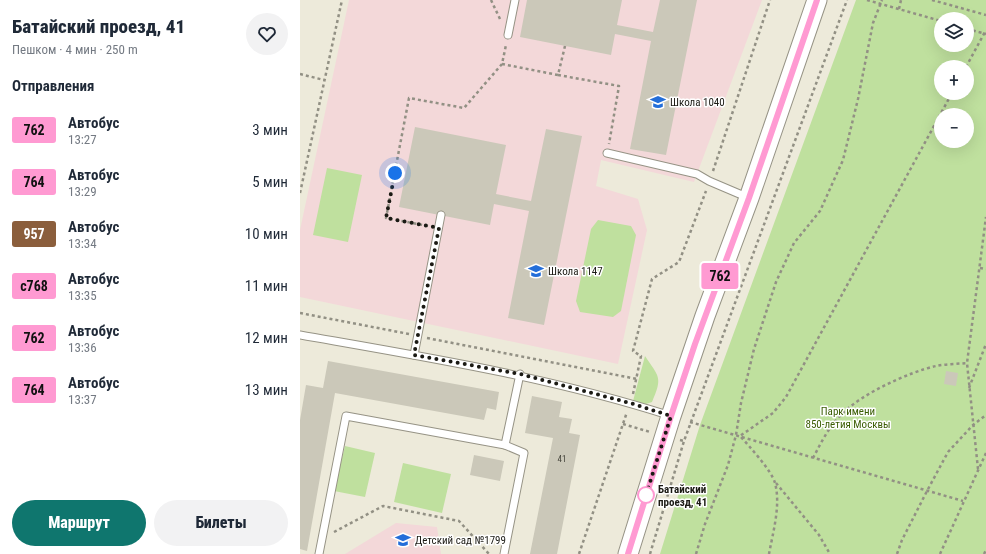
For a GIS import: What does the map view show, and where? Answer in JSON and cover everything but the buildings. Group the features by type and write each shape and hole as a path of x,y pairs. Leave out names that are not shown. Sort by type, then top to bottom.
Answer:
{"main road":[{"path":"628,554 671,416 705,316 749,198 817,0"}],"lane":[{"path":"508,35 515,0"},
{"path":"607,153 698,174 709,181 749,198"},
{"path":"414,355 441,215"},
{"path":"300,335 520,374 630,403 671,416"},
{"path":"505,445 520,374"},
{"path":"320,554 346,416 505,445 524,453 504,554"}],"path":[{"path":"300,193 342,0"},
{"path":"579,554 637,379 641,356 633,351 652,280 679,262 709,181 770,0"},
{"path":"650,554 690,422 847,0"},
{"path":"867,0 934,19"},
{"path":"696,554 705,524 738,436 741,403 754,349 776,282 794,243 820,211 843,160 858,100 873,23 882,0"},
{"path":"899,9 901,0"},
{"path":"932,0 986,16"},
{"path":"970,60 985,33 974,31"},
{"path":"439,228 386,218 409,98 464,108 502,64 508,35"},
{"path":"558,75 565,46"},
{"path":"502,64 619,86 607,153"},
{"path":"300,74 324,80"},
{"path":"738,436 773,413 786,397 948,100"},
{"path":"978,469 967,363 986,217"},
{"path":"980,268 986,268"},
{"path":"300,313 637,379"},
{"path":"969,389 986,344"},
{"path":"813,458 826,435 841,415 858,400 895,381 936,366 967,363"},
{"path":"897,554 902,540 926,491 948,452 973,425 986,415"},
{"path":"690,422 963,501"},
{"path":"623,424 684,440"},
{"path":"738,436 756,454 775,482 819,535 830,554"},
{"path":"940,554 986,453"},
{"path":"769,554 776,511 775,482"},
{"path":"323,538 384,506 459,521 489,554"},
{"path":"984,554 986,550"}],"shaded area":[{"path":"349,0 762,0 694,182 601,160 596,186 638,199 647,230 618,364 300,297 300,230"},
{"name":"Детский сад №1799","path":"396,523 437,527 441,554 345,554"}],"green space":[{"name":"Парк имени 850-летия Москвы","path":"856,0 986,0 986,554 660,554 700,425"},
{"path":"327,168 362,175 348,242 313,235"},
{"path":"598,220 631,226 636,235 621,311 613,317 580,312 576,301 591,229"},
{"path":"645,356 658,378 658,387 652,402 646,404 633,401"},
{"path":"345,446 375,453 365,497 334,491"},
{"path":"403,463 451,474 442,513 394,502"}],"bus line":[{"name":"762","path":"628,554 695,344 749,198 817,0"}],"place":[{"name":"Школа 1040","path":"658,102"},
{"name":"Школа 1147","path":"536,271"},
{"name":"Батайский проезд, 41","path":"646,495"},
{"name":"Детский сад №1799","path":"403,540"}],"route":[{"path":"395,173 386,218 439,228 414,355 520,374 630,403 671,416 646,495"}]}
